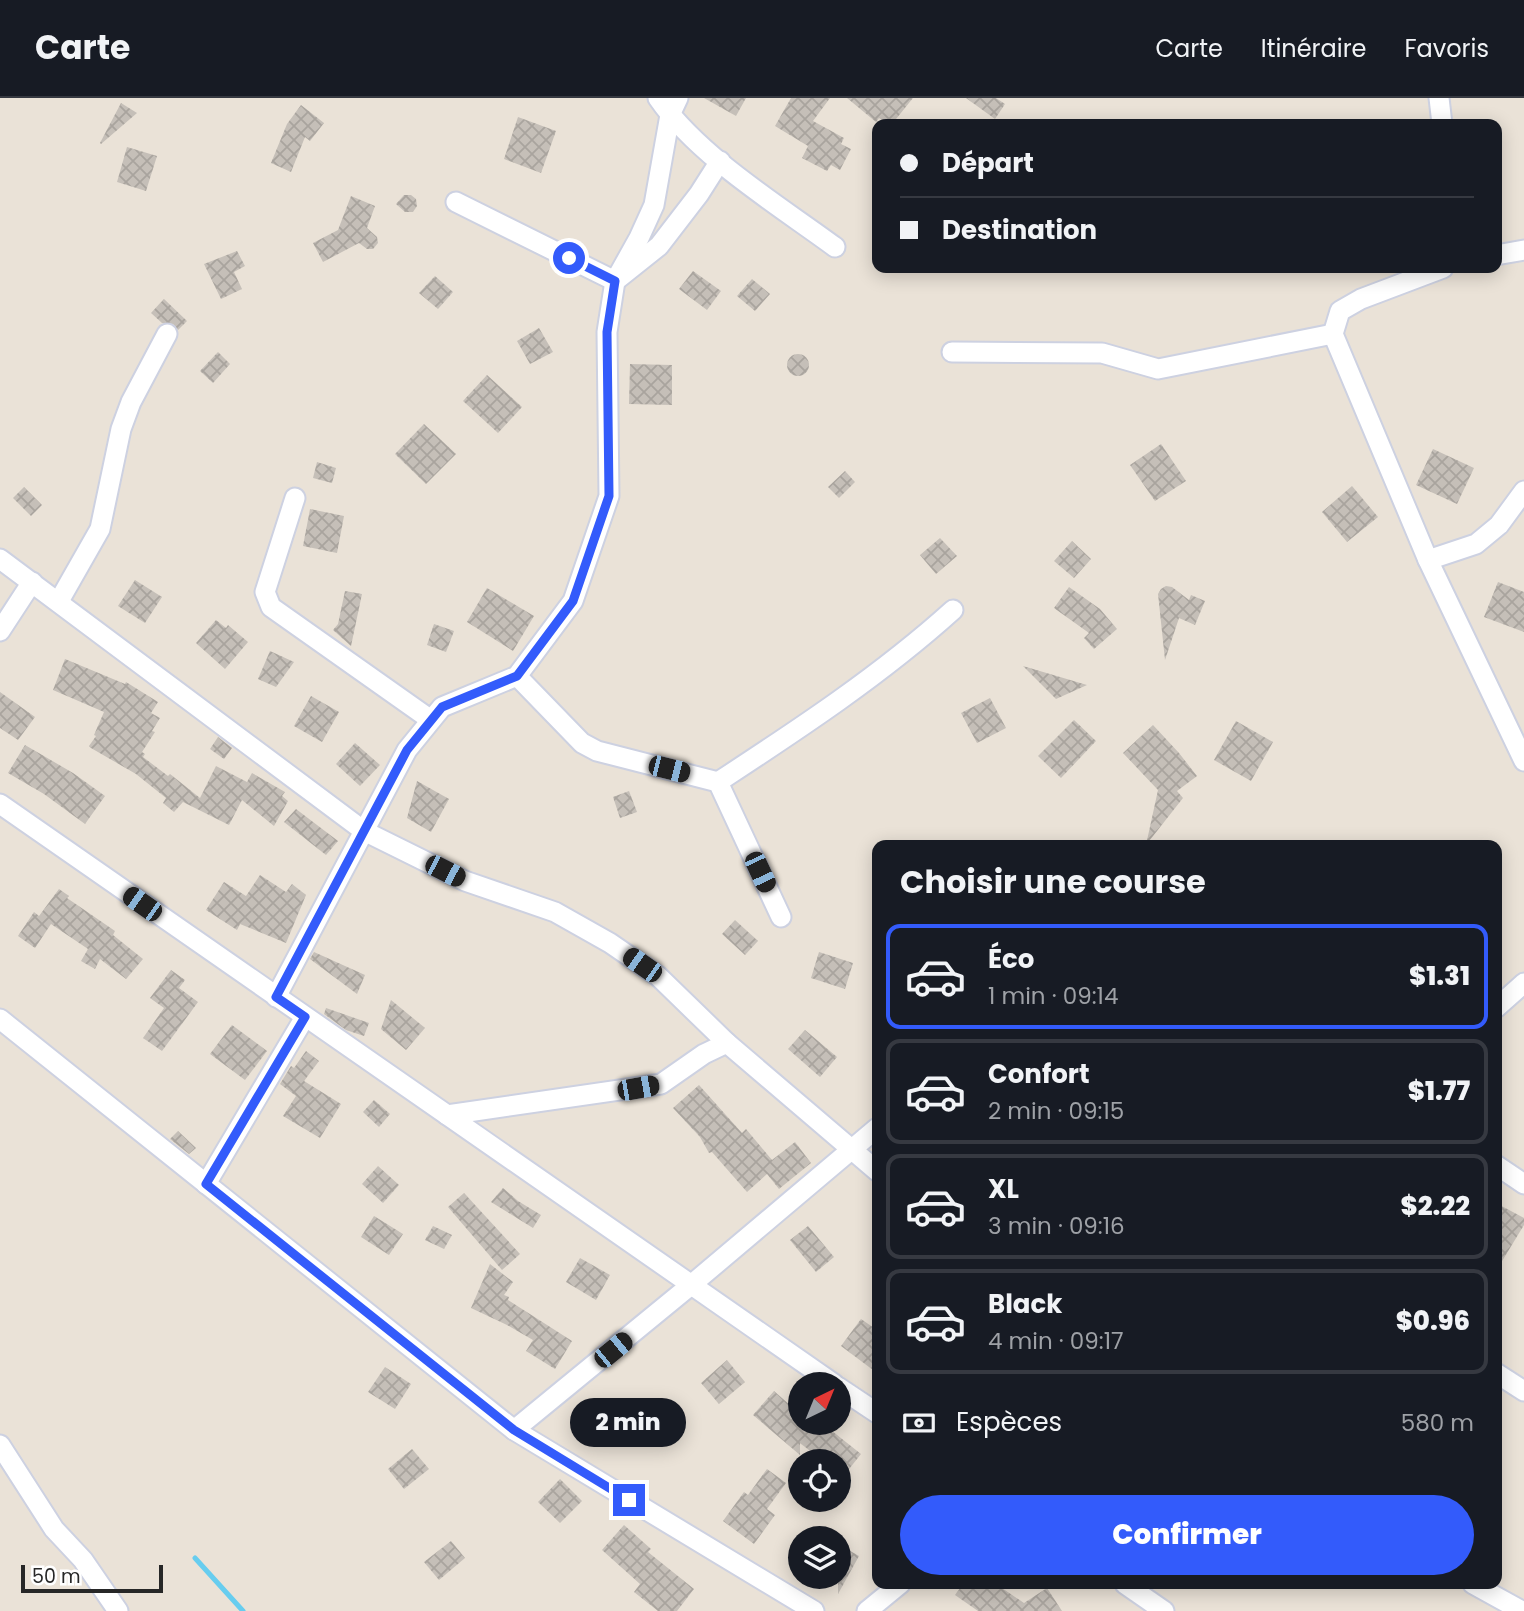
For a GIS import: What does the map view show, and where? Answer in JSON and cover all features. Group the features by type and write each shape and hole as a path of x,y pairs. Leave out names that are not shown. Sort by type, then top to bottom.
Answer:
{"street":[{"path":"658,98 674,106 720,161 835,247"},
{"path":"1439,98 1441,119"},
{"path":"276,997 407,750 442,707 517,676 573,601 609,496 607,332 615,281 639,239 653,205 674,106"},
{"path":"615,281 659,246 699,194 720,161"},
{"path":"456,202 615,281"},
{"path":"1502,254 1524,250"},
{"path":"1430,273 1361,299 1340,311 1333,334 1428,560 1524,761"},
{"path":"59,601 100,529 121,429 131,402 167,334"},
{"path":"952,352 1102,353 1158,369 1333,334"},
{"path":"1428,560 1476,544 1499,525 1524,491"},
{"path":"295,498 281,550 265,592 271,607 431,720"},
{"path":"0,559 364,831 465,881 555,912 610,943 658,976 727,1043 872,1166"},
{"path":"0,631 32,582"},
{"path":"517,676 582,743 597,751 718,782 810,722 922,638 953,610"},
{"path":"718,782 781,917"},
{"path":"0,804 816,1372"},
{"path":"1502,1002 1524,982"},
{"path":"206,1184 305,1017"},
{"path":"0,1019 514,1430 814,1611"},
{"path":"447,1115 661,1084 704,1054 727,1043"},
{"path":"514,1430 872,1132"},
{"path":"1502,1169 1524,1184"},
{"path":"1502,1377 1524,1391"},
{"path":"851,1396 872,1410"},
{"path":"0,1444 46,1517 83,1560 118,1611"},
{"path":"867,1611 894,1589"},
{"path":"1132,1589 1164,1611"},
{"path":"1482,1589 1522,1611"}],"building":[{"path":"704,98 746,98 736,116"},
{"path":"791,98 830,98 813,121 844,138 841,144 851,149 840,170 831,165 827,171 802,158 808,146 775,126"},
{"path":"847,98 913,98 896,119 872,119"},
{"path":"966,98 996,98 1005,104 995,119"},
{"path":"121,103 137,113 101,144 100,143"},
{"path":"301,105 324,123 310,141 305,137 291,172 271,163 287,124"},
{"path":"518,117 556,131 541,173 504,159"},
{"path":"127,147 157,156 146,191 117,182"},
{"path":"404,195 411,195 416,199 417,206 413,212 405,212 396,204"},
{"path":"351,196 375,206 367,228 377,237 378,243 373,249 367,249 359,243 323,262 313,243 338,230"},
{"path":"237,251 245,266 234,272 242,289 221,299 204,264"},
{"path":"693,271 721,291 707,310 679,289"},
{"path":"435,276 453,292 438,309 419,293"},
{"path":"752,279 770,294 755,311 737,296"},
{"path":"164,299 187,321 178,330 173,324 162,323 151,313"},
{"path":"539,328 553,352 530,364 517,341"},
{"path":"218,352 230,364 213,383 200,371"},
{"path":"798,354 806,357 809,365 806,373 798,376 790,373 787,365 790,357"},
{"path":"630,364 672,365 672,405 629,404"},
{"path":"487,375 522,407 498,433 463,401"},
{"path":"424,424 456,454 426,484 395,454"},
{"path":"1161,444 1186,481 1155,501 1130,465"},
{"path":"1433,449 1474,468 1457,504 1416,485"},
{"path":"317,462 336,468 332,483 313,478"},
{"path":"845,471 855,482 839,498 828,487"},
{"path":"1352,486 1378,517 1347,542 1322,512"},
{"path":"24,487 42,505 31,516 13,498"},
{"path":"310,509 344,516 337,553 303,546"},
{"path":"940,538 957,556 936,574 920,555"},
{"path":"1072,541 1091,559 1074,578 1054,561"},
{"path":"135,580 162,597 145,623 118,606"},
{"path":"1498,582 1524,592 1524,632 1484,617"},
{"path":"1166,586 1172,587 1189,600 1191,595 1205,601 1195,625 1179,618 1165,660 1158,594"},
{"path":"1069,587 1100,609 1117,629 1094,649 1084,638 1089,633 1054,608"},
{"path":"487,588 534,616 513,651 467,622"},
{"path":"345,591 362,594 351,646 333,630 338,624"},
{"path":"216,620 226,628 228,625 248,642 225,669 196,643"},
{"path":"434,624 454,631 446,652 427,645"},
{"path":"270,651 294,662 276,687 258,679"},
{"path":"65,659 125,684 126,682 158,702 151,713 160,718 152,731 155,732 142,752 145,754 143,757 200,798 216,766 247,782 252,773 285,792 282,796 288,801 274,826 242,800 229,825 183,802 174,812 163,803 166,798 136,774 91,748 89,746 96,736 94,735 104,712 53,690"},
{"path":"1023,666 1087,685 1056,699"},
{"path":"0,692 35,717 18,740 0,728"},
{"path":"311,696 339,712 322,742 294,726"},
{"path":"990,698 1006,728 977,743 961,713"},
{"path":"1074,720 1096,741 1061,778 1038,756"},
{"path":"1236,721 1273,742 1251,781 1214,760"},
{"path":"1153,725 1197,776 1177,791 1183,798 1150,840 1147,840 1158,790 1123,753"},
{"path":"218,737 232,748 224,759 210,749"},
{"path":"355,743 380,765 360,786 336,764"},
{"path":"25,745 73,773 105,796 85,824 44,794 8,773"},
{"path":"417,781 449,799 431,832 407,818"},
{"path":"629,791 637,812 620,818 613,797"},
{"path":"296,809 338,841 326,855 284,822"},
{"path":"260,875 286,892 292,884 306,895 286,943 240,924 237,930 206,910 224,882 246,896"},
{"path":"59,889 69,896 67,898 115,931 113,935 143,959 126,979 100,959 95,969 81,961 88,949 51,924 35,948 18,936 34,912 39,916"},
{"path":"735,920 758,941 745,955 722,934"},
{"path":"314,952 365,975 357,994 310,959"},
{"path":"819,952 853,963 845,989 811,978"},
{"path":"171,970 185,980 179,988 198,1002 162,1051 143,1038 164,1008 150,998"},
{"path":"391,1000 425,1028 406,1050 381,1029"},
{"path":"326,1008 369,1023 364,1036 346,1030 324,1014"},
{"path":"232,1025 267,1051 245,1080 210,1054"},
{"path":"805,1030 837,1057 820,1077 788,1049"},
{"path":"306,1051 319,1061 304,1081 341,1104 320,1138 283,1116 296,1096 280,1084 291,1066 294,1068"},
{"path":"699,1085 742,1133 746,1129 772,1160 795,1142 811,1163 779,1189 767,1174 747,1192 712,1152 709,1153 700,1137 673,1108"},
{"path":"374,1100 390,1114 379,1127 363,1112"},
{"path":"178,1131 196,1148 189,1154 170,1139"},
{"path":"378,1166 399,1185 383,1203 362,1184"},
{"path":"503,1188 541,1215 533,1228 491,1202"},
{"path":"464,1193 520,1254 502,1270 448,1207"},
{"path":"1502,1206 1524,1218 1524,1225 1502,1261"},
{"path":"374,1216 403,1234 389,1255 361,1237"},
{"path":"433,1226 452,1235 444,1249 425,1240"},
{"path":"808,1226 834,1257 816,1272 790,1240"},
{"path":"580,1258 610,1275 596,1300 566,1282"},
{"path":"490,1264 513,1282 504,1295 509,1297 508,1300 572,1341 555,1369 526,1351 533,1340 471,1308"},
{"path":"861,1319 872,1327 872,1369 841,1346"},
{"path":"727,1360 745,1382 719,1404 701,1383"},
{"path":"385,1367 411,1384 395,1409 368,1392"},
{"path":"774,1391 788,1403 788,1435 837,1435 861,1454 851,1467 851,1449 808,1449 800,1443 800,1449 793,1449 753,1415"},
{"path":"412,1449 429,1469 404,1489 388,1469"},
{"path":"767,1469 786,1483 767,1509 775,1515 754,1544 723,1521 744,1492 748,1495"},
{"path":"560,1479 582,1501 560,1523 538,1502"},
{"path":"624,1525 651,1549 648,1552 694,1589 677,1611 658,1611 634,1592 640,1584 602,1550"},
{"path":"451,1541 465,1558 439,1580 424,1562"},
{"path":"851,1551 859,1556 851,1570"},
{"path":"959,1589 1003,1589 1024,1603 1048,1589 1062,1611 978,1611 955,1595"}],"waterway":[{"path":"195,1558 243,1611"}],"route":[{"path":"569,258 615,281 607,332 609,496 573,601 517,676 442,707 407,750 276,997 305,1017 206,1184 514,1430 629,1500"}]}
